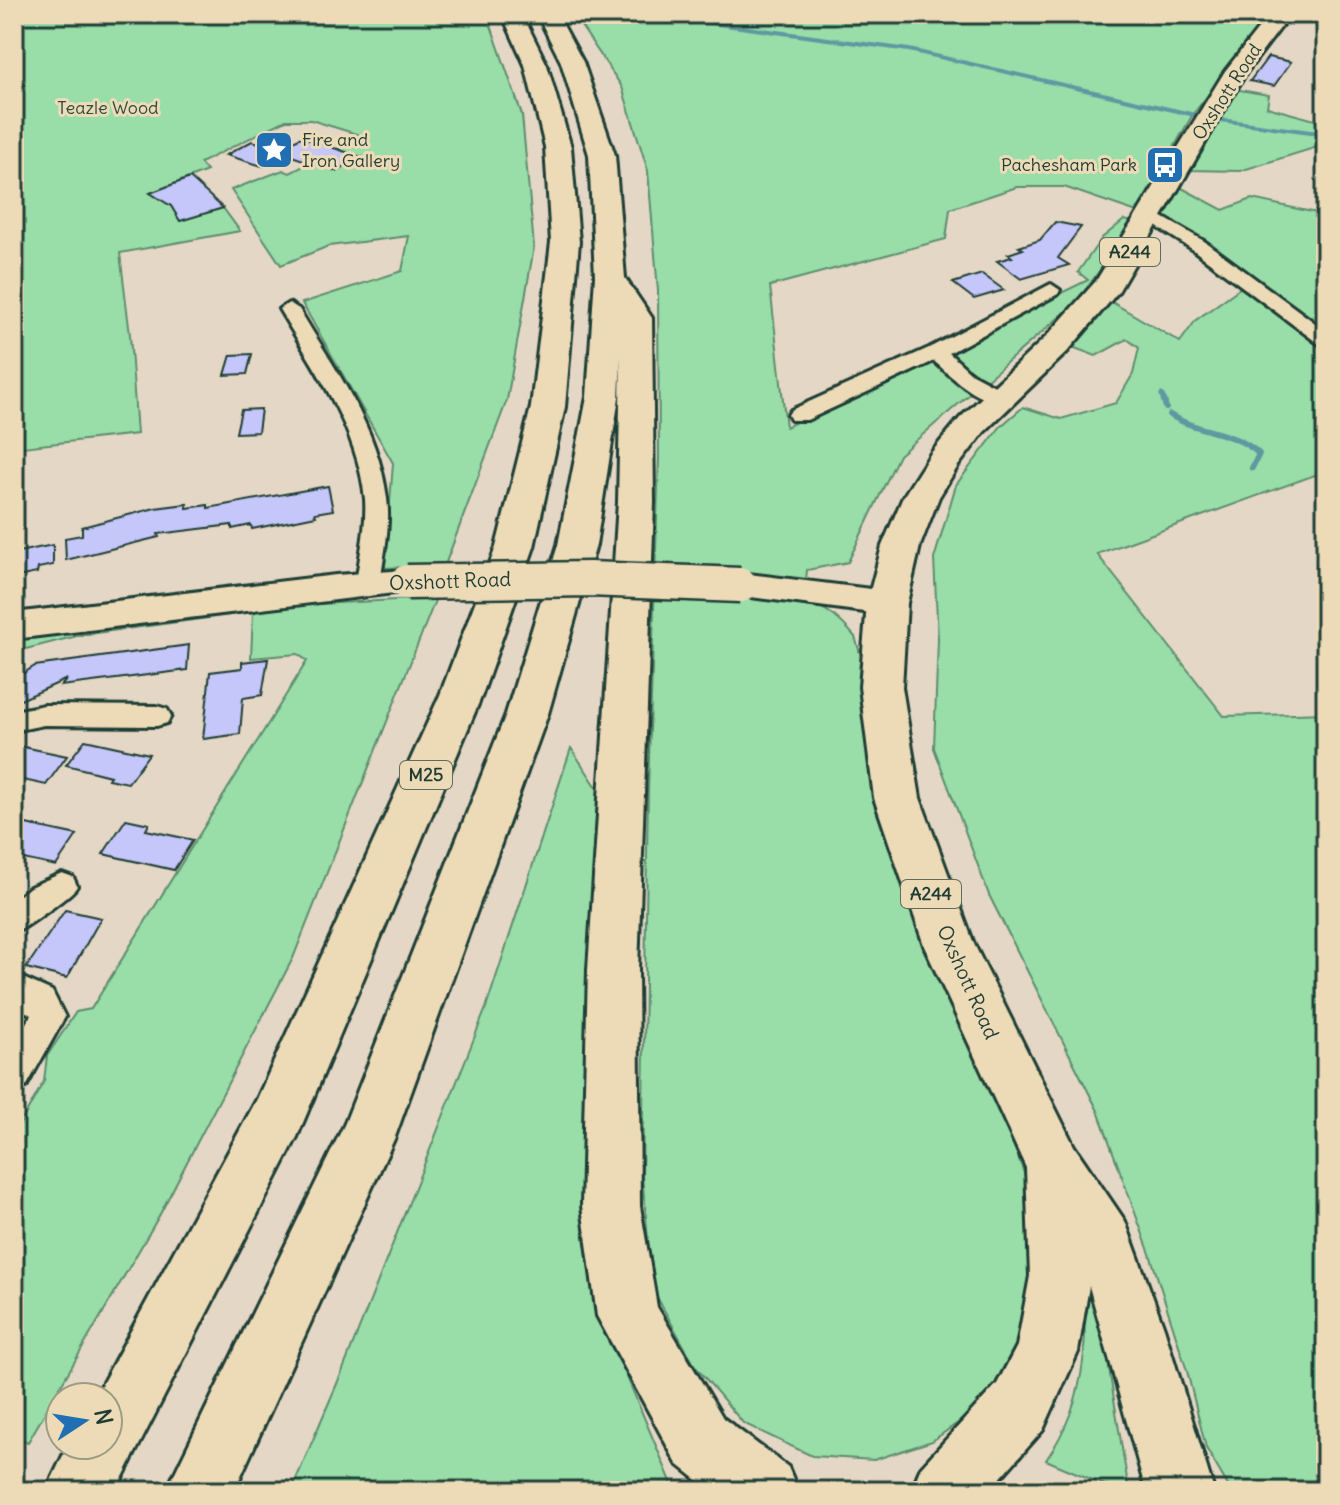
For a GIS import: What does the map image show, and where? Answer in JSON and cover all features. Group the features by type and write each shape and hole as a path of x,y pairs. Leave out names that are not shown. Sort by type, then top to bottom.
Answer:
{"main road":[{"name":"M25","path":"124,1408 277,1118 461,695 515,547 548,407 565,242 558,147 536,65 512,14"},
{"path":"200,1491 367,1137 527,714 577,545 603,397 610,276 602,155 572,62 547,14"},
{"name":"Oxshott Road","path":"1180,1491 1133,1328 1104,1242 1054,1166 950,948 897,798 881,687 887,603 901,546 921,497 952,449 999,396 1056,345 1093,306 1152,216 1236,71 1281,14"},
{"path":"610,276 637,318 636,517 613,970 611,1206 628,1316 700,1441 764,1491"},
{"name":"Oxshott Road","path":"14,626 368,585 533,578 740,585 887,603"},
{"name":"Oxshott Road","path":"945,1491 1020,1407 1047,1352 1060,1276 1054,1166"},
{"path":"80,1491 96,1461"}],"street":[{"path":"1152,216 1198,245 1326,340"},
{"path":"799,415 936,352 1051,290"},
{"path":"289,309 364,444 372,470 376,503 368,585"},
{"path":"936,352 965,378 999,396"},
{"path":"14,721 44,715 157,716"},
{"path":"14,919 41,896 62,886"},
{"path":"14,989 41,1000 47,1007 48,1017 14,1075"}],"green space":[{"name":"Teazle Wood","path":"14,14 487,14 522,115 534,247 507,400 445,565 385,568 393,463 302,303 402,271 409,236 329,246 281,265 231,190 283,170 290,173 363,136 311,120 286,120 200,163 207,171 151,193 195,216 223,208 240,231 120,253 137,434 14,448"},
{"path":"573,14 1272,14 1193,114 1137,212 1064,187 1017,187 950,209 946,239 770,286 786,427 1088,280 1078,272 1102,238 1124,220 1134,222 1077,302 899,455 848,562 807,570 804,600 832,615 855,637 1000,1110 1027,1181 1037,1239 1017,1351 989,1401 932,1441 874,1460 812,1456 743,1423 695,1366 653,1290 642,1176 648,789 659,458 658,291 648,171 622,87"},
{"path":"1234,89 1269,95 1267,107 1326,123 1326,150 1317,147 1240,171 1190,170"},
{"path":"1180,187 1223,210 1252,199 1326,215 1326,471 1097,554 1224,716 1326,713 1326,1491 1231,1491 1206,1448 1187,1371 1150,1254 1098,1111 989,895 934,748 938,639 934,559 956,485 1001,426 1023,407 1061,419 1116,403 1133,374 1139,348 1127,339 1096,356 1072,347 1110,301 1180,342 1196,320 1244,285 1163,218"},
{"path":"436,598 293,958 159,1216 63,1381 44,1381 44,1414 28,1442 14,1437 14,1135 44,1081 47,1056 76,1012 91,1009 307,661 298,654 251,658 253,612 81,635 14,652 14,636 259,607"},
{"path":"571,748 600,792 592,1245 624,1370 675,1491 291,1491 342,1372 486,1008"},
{"path":"1079,1253 1103,1332 1129,1491 1119,1491 1046,1460 1061,1436 1079,1386 1085,1334"}],"building":[{"path":"1268,57 1291,62 1274,86 1250,81"},
{"path":"301,137 361,157 336,171 286,154 262,166 226,155 252,141 279,148"},
{"path":"190,178 223,208 180,221 171,206 150,193"},
{"path":"1055,222 1081,227 1058,258 1069,265 1021,279 997,261 1012,257 1008,254 1040,240"},
{"path":"982,274 1004,290 974,299 953,283"},
{"path":"252,354 247,374 225,375 231,355"},
{"path":"261,409 258,432 236,433 241,410"},
{"path":"328,486 333,510 315,513 316,516 252,529 251,525 232,529 232,525 158,534 159,537 66,560 65,538 82,535 82,527 155,508 187,504 187,508 208,505 208,508"},
{"path":"53,545 53,565 38,568 37,573 17,577 18,552"},
{"path":"189,645 187,670 61,686 67,679 14,703 14,679 35,666"},
{"path":"268,659 262,695 243,698 240,734 203,739 210,672 242,668 242,662"},
{"path":"85,740 149,754 128,783 108,779 110,776 66,765"},
{"path":"14,745 67,756 46,785 14,778"},
{"path":"126,819 149,824 146,830 193,840 174,870 103,854"},
{"path":"26,824 77,835 56,866 14,857 14,840"},
{"path":"65,910 101,918 67,978 26,968"}],"waterway":[{"path":"643,14 909,50 1195,115"},
{"path":"1220,120 1326,134"},
{"path":"1162,395 1164,402"},
{"path":"1164,400 1166,408"},
{"path":"1170,415 1249,446 1259,454 1252,468"}],"place":[{"name":"Fire and Iron Gallery","path":"274,150"},
{"name":"Pachesham Park","path":"1165,165"}]}
